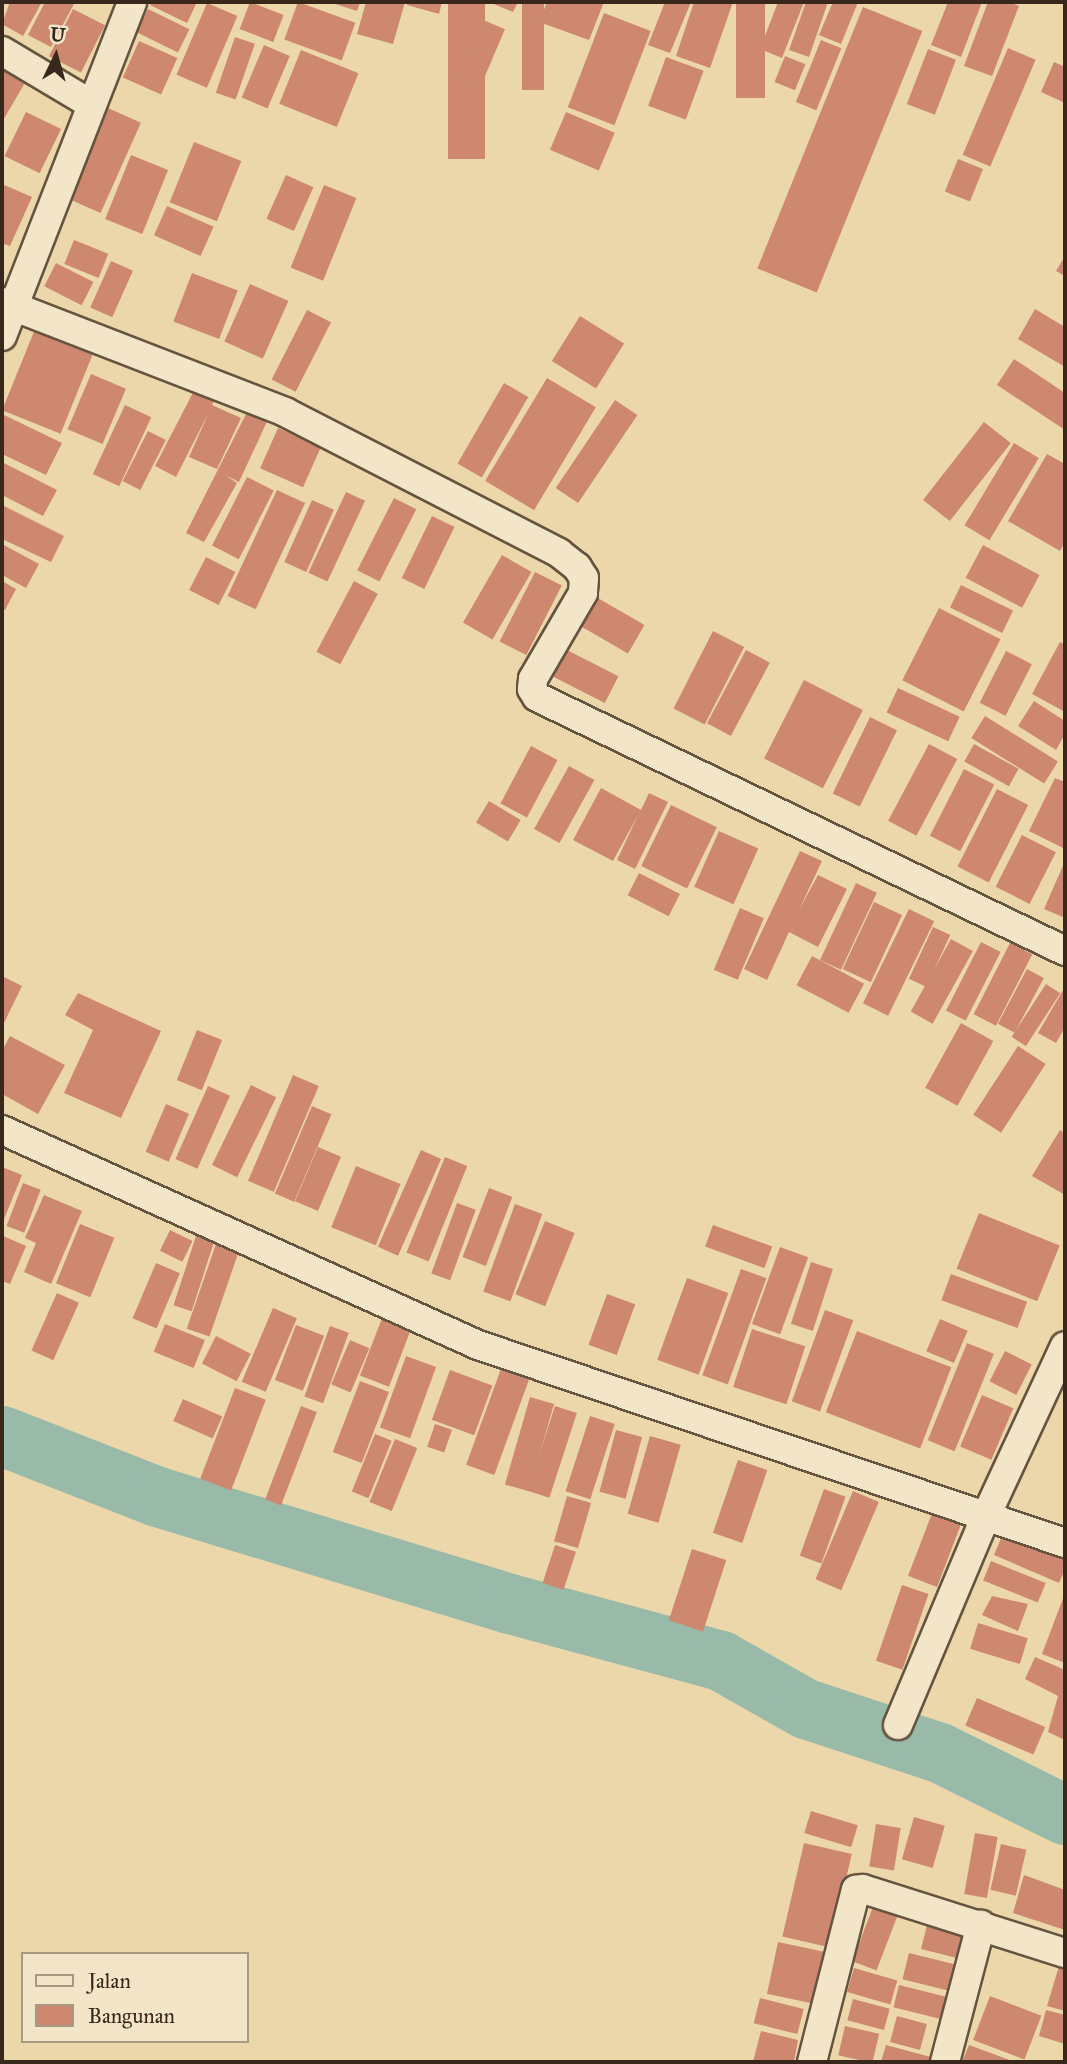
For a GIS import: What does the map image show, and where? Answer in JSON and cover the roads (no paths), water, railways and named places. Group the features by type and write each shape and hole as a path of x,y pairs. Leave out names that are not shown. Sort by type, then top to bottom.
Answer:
{"street":[{"path":"2,336 8,304 132,2"},
{"path":"2,51 91,104"},
{"path":"8,304 285,412 559,553 578,567 584,578 583,593 533,678 532,689 537,697 1065,951"},
{"path":"2,1130 478,1345 1065,1543"},
{"path":"898,1725 986,1517 1065,1346"},
{"path":"812,2062 856,1890 863,1889 1065,1953"},
{"path":"945,2062 981,1925"}],"waterway":[{"path":"2,1436 158,1497 510,1604 721,1661 806,1709 940,1753 1065,1815"}]}
